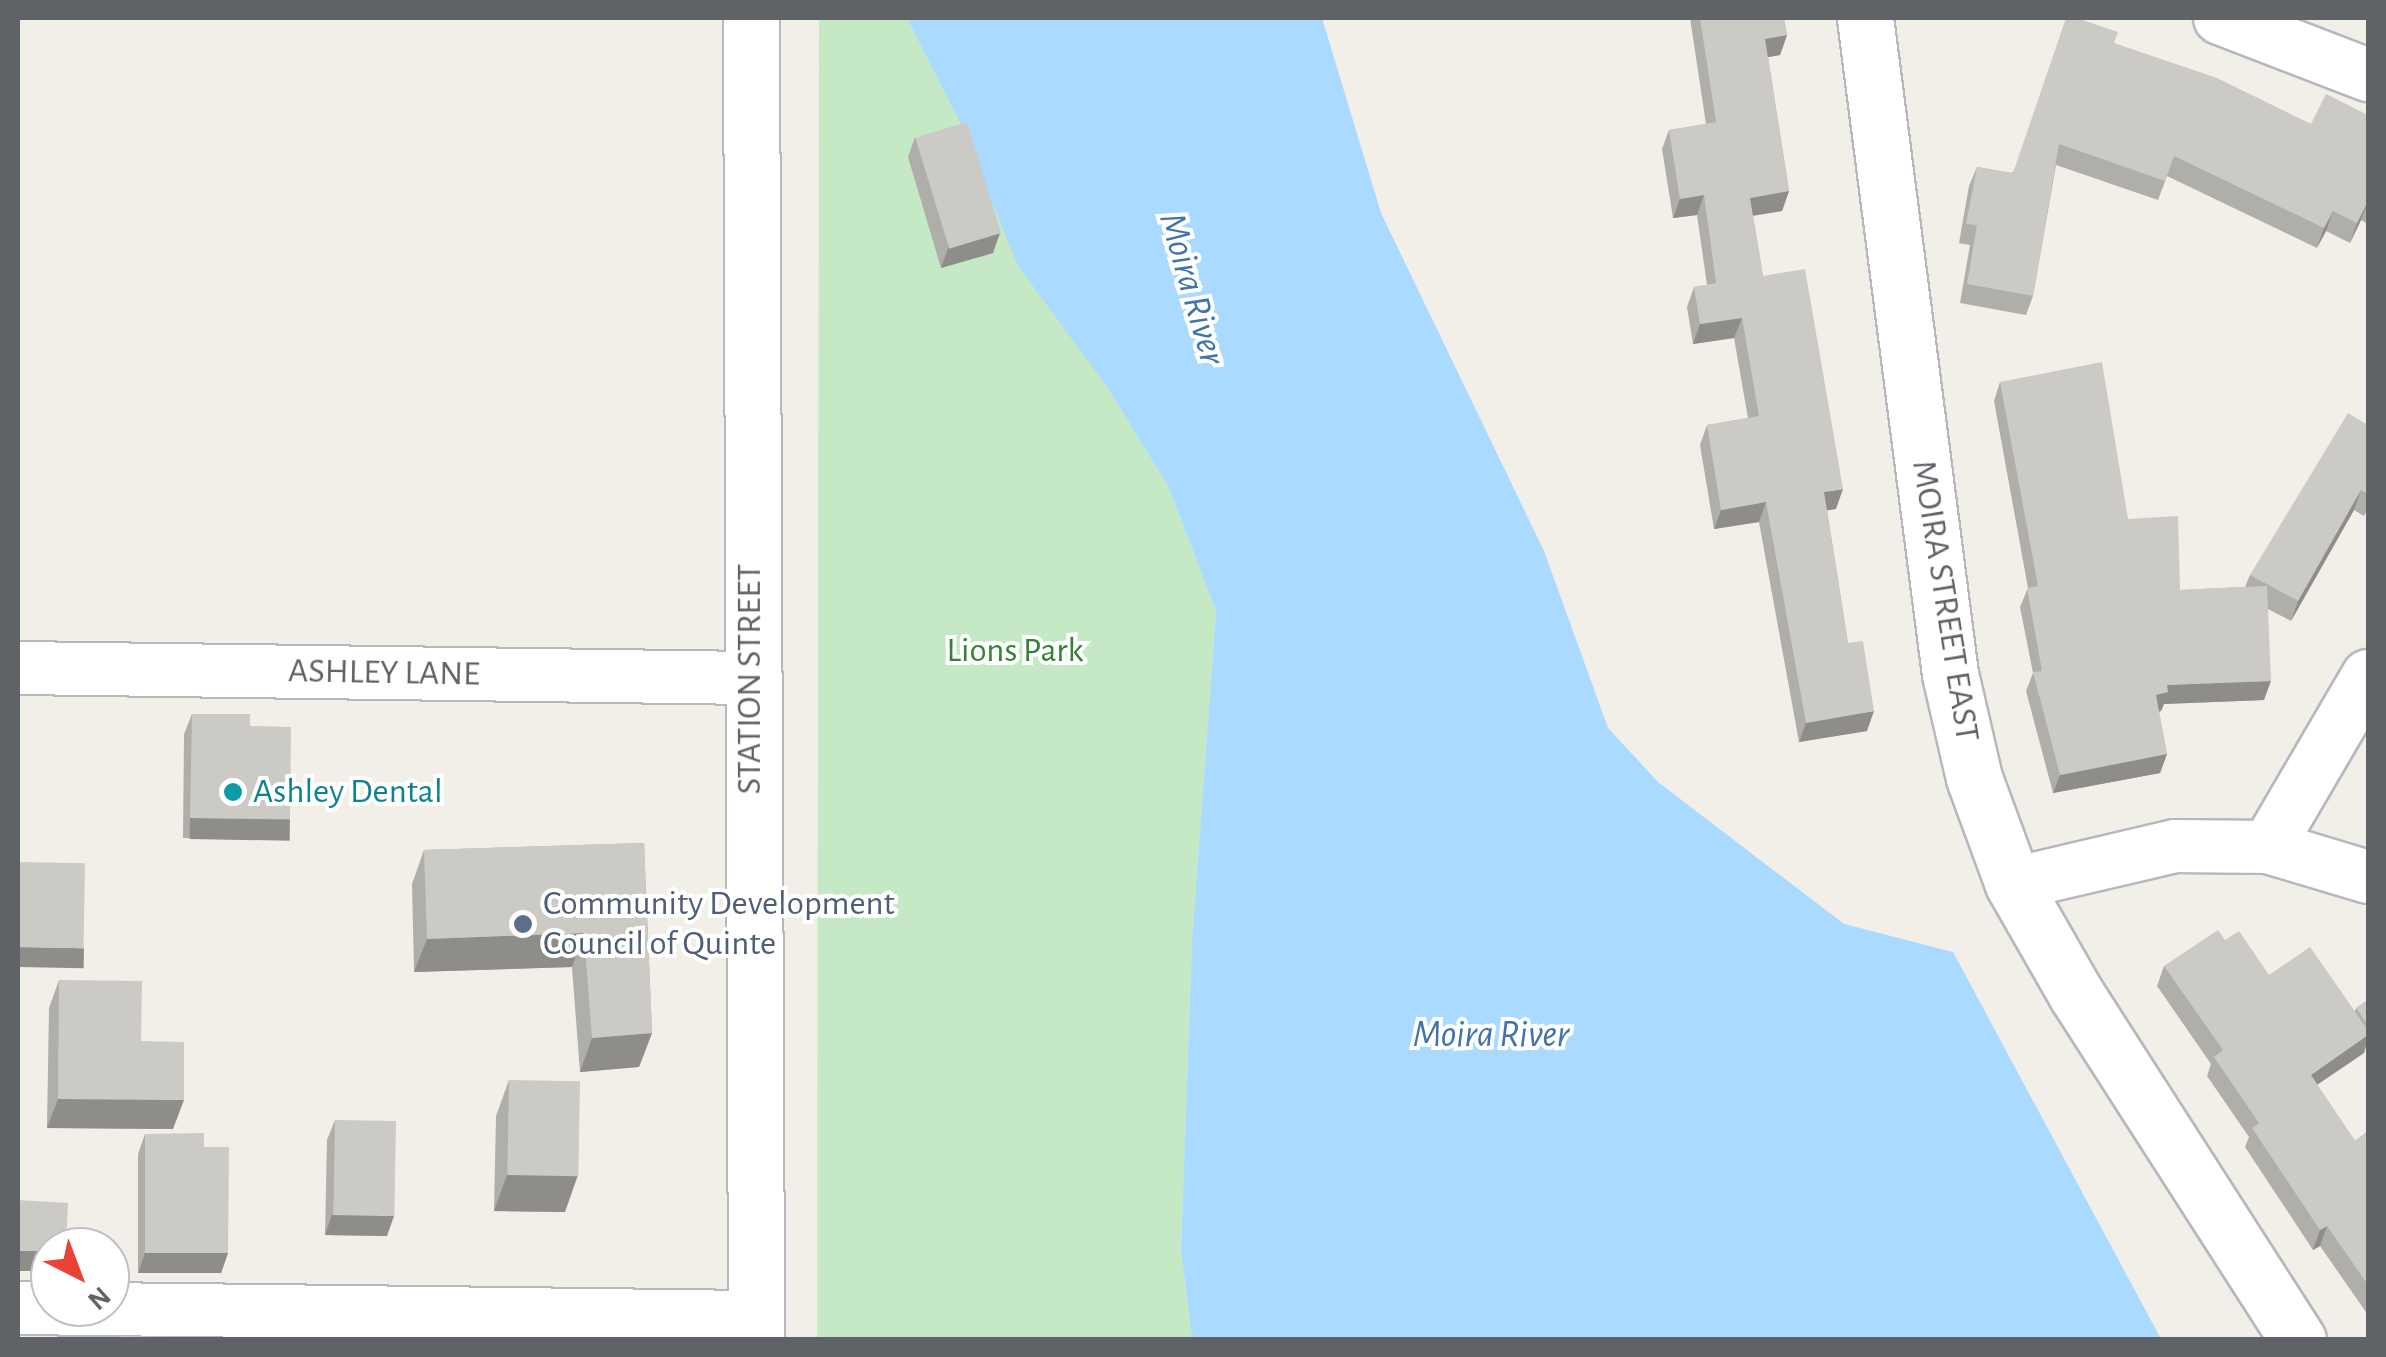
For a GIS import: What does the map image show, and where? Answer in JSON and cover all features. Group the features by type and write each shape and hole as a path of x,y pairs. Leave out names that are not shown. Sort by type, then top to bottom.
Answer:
{"street":[{"name":"STATION STREET","path":"751,18 750,678 756,1328"},
{"name":"MOIRA STREET EAST","path":"1866,18 1950,674 1974,778 2014,884 2076,994 2298,1340"},
{"path":"2220,18 2368,75"},
{"name":"ASHLEY LANE","path":"18,668 750,678"},
{"path":"2268,847 2368,676"},
{"path":"2014,884 2176,846 2268,847 2368,877"},
{"path":"18,1308 756,1328"}],"green space":[{"name":"Lions Park","path":"819,18 907,18 1106,385 1168,486 1216,611 1192,941 1181,1250 1192,1339 817,1340"}],"water":[{"name":"Moira River","path":"907,18 1322,18 1381,213 1544,551 1608,728 1658,782 1844,924 1953,952 2161,1339 1192,1339 1181,1250 1192,941 1216,611 1168,486 1106,385 1018,266 958,118"}],"building":[{"path":"1700,18 1784,18 1787,35 1765,39 1789,191 1750,198 1763,276 1805,269 1843,489 1824,492 1848,643 1863,641 1874,711 1806,723 1766,502 1721,510 1707,425 1759,416 1742,318 1700,324 1694,287 1716,283 1704,195 1680,199 1669,130 1716,122"},
{"path":"2066,18 2118,32 2114,43 2217,78 2311,124 2326,94 2368,115 2368,201 2357,223 2333,211 2324,228 2174,156 2165,181 2059,144 2033,296 1967,284 1977,225 1966,224 1977,167 2013,173"},
{"path":"967,122 1001,233 949,249 915,138"},
{"path":"2102,362 2128,519 2178,516 2180,590 2267,586 2271,681 2167,685 2168,692 2156,695 2167,754 2060,775 2033,672 2042,671 2027,588 2038,586 2000,382"},
{"path":"2348,413 2368,425 2368,494 2361,490 2298,601 2250,575"},
{"name":"Ashley Dental","path":"192,714 250,714 250,726 291,727 290,819 190,818"},
{"path":"644,843 652,1033 592,1038 584,933 427,939 424,850"},
{"path":"18,862 85,863 84,948 18,947"},
{"path":"2218,930 2225,940 2239,931 2269,975 2310,947 2368,1030 2368,1035 2311,1075 2355,1141 2368,1131 2368,1285 2327,1226 2320,1230 2252,1128 2259,1123 2214,1057 2223,1050 2164,966"},
{"path":"59,980 142,981 141,1041 184,1042 184,1100 58,1099"},
{"path":"2368,1000 2368,1026 2356,1008"},
{"path":"509,1080 580,1081 578,1176 507,1175"},
{"path":"335,1120 396,1121 394,1216 333,1215"},
{"path":"204,1133 204,1147 229,1147 228,1253 145,1253 145,1134"},
{"path":"18,1200 68,1203 67,1227 30,1227 30,1251 18,1251"},
{"path":"121,1336 251,1339 121,1340"}],"place":[{"name":"Ashley Dental","path":"233,792"},
{"name":"Community Development Council of Quinte","path":"523,924"}]}
